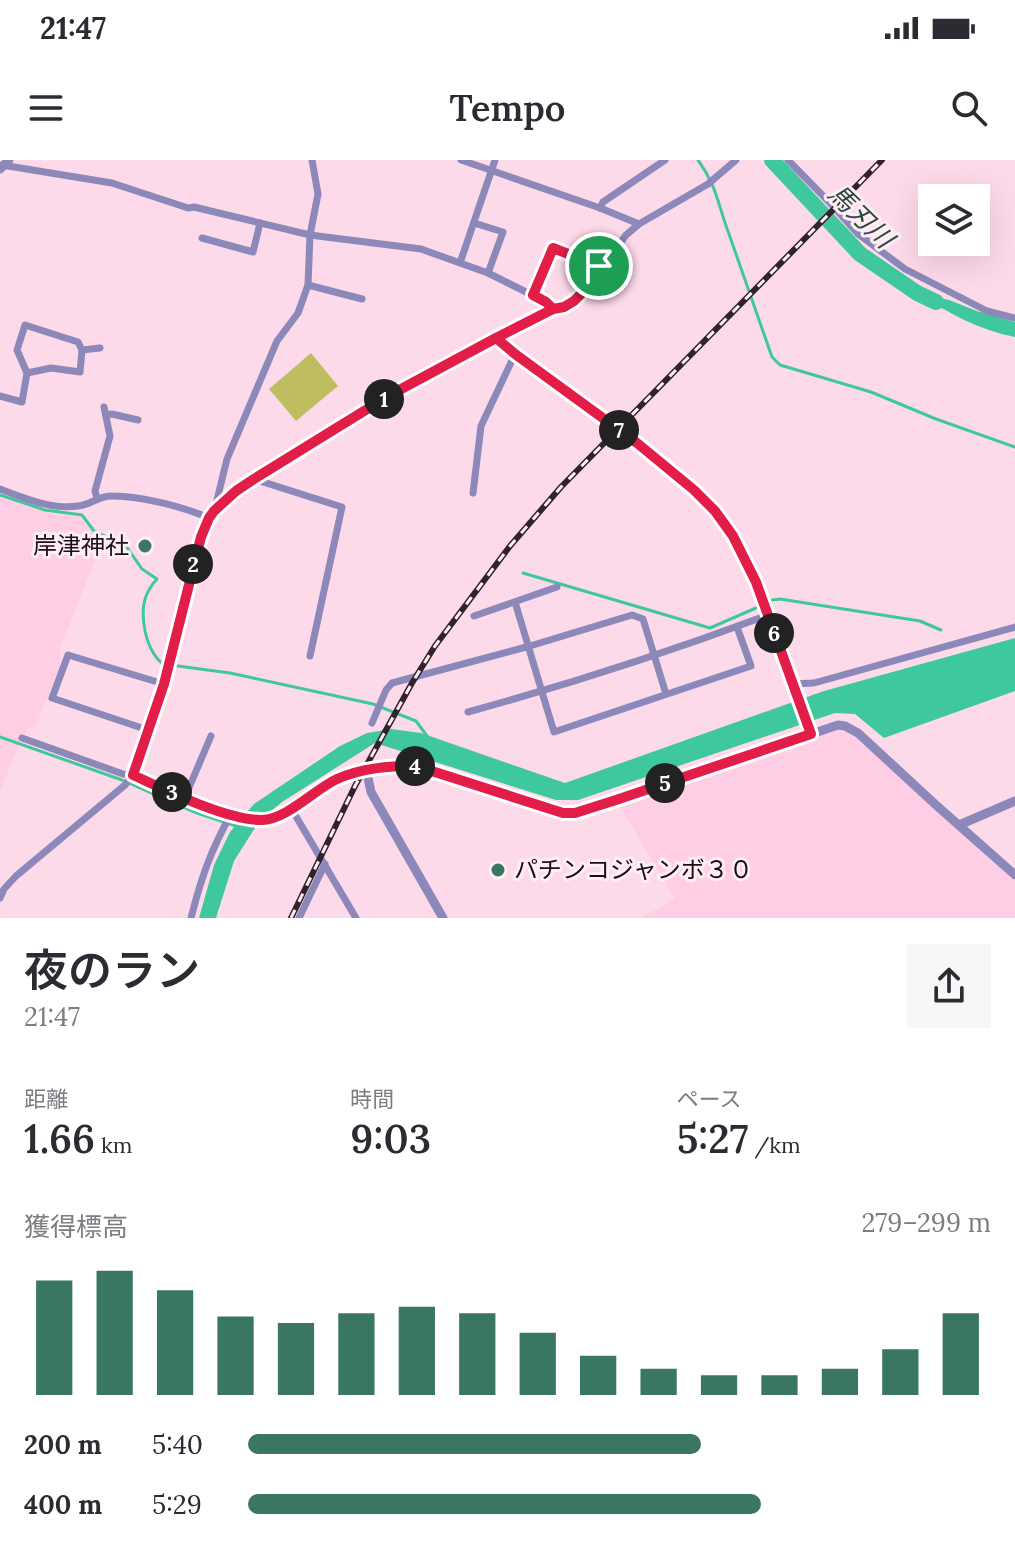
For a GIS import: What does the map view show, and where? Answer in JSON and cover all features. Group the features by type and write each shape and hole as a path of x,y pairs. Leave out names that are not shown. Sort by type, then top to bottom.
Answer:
{"street":[{"path":"0,898 16,876 133,775 164,684 194,561 212,514 227,459 277,341 298,313 308,285 310,235 318,194 312,160"},
{"path":"461,160 639,224"},
{"path":"460,263 495,160"},
{"path":"600,208 603,202 665,160"},
{"path":"212,514 236,491 390,395 496,338 574,301 590,285 626,235 639,224 708,184 736,160"},
{"path":"788,160 869,244 905,269 987,311 1015,318"},
{"path":"3,165 112,183 188,208 310,235 421,249 488,273 546,302 553,309"},
{"path":"202,238 253,252 260,223"},
{"path":"474,223 503,232 488,273"},
{"path":"533,295 553,248 602,268"},
{"path":"308,285 362,299"},
{"path":"0,396 22,402 27,373 17,350 25,325 78,342 82,350 80,372 51,368 27,373"},
{"path":"496,338 637,443 715,511 733,536 756,582 809,730"},
{"path":"82,350 100,348"},
{"path":"473,493 481,426 515,354"},
{"path":"97,498 95,491 110,436 105,411 138,420"},
{"path":"254,479 342,507 310,656"},
{"path":"0,489 59,506 78,506 112,496 212,514"},
{"path":"474,616 557,587"},
{"path":"515,602 554,732 751,666 737,627"},
{"path":"372,723 392,683 632,615 643,619 666,694"},
{"path":"468,712 656,656 768,615"},
{"path":"793,687 1015,627"},
{"path":"148,730 52,698 68,655 164,684"},
{"path":"22,738 133,775 234,815 263,821 278,816 336,779 366,769 390,766 416,766 545,808 575,813 809,730 838,725 858,733 1015,875"},
{"path":"185,797 211,736"},
{"path":"366,769 371,792 443,918"},
{"path":"959,825 1015,801"},
{"path":"291,808 356,918"},
{"path":"191,918 201,876 216,840 234,815"},
{"path":"299,918 325,864"}],"shaded area":[{"path":"917,293 1015,322 1015,337 964,320"},
{"path":"311,353 338,386 296,421 269,389"},
{"path":"0,496 52,514 80,517 97,537 108,544 99,552 89,575 60,648 60,665 36,725 27,730 22,738 0,791"},
{"path":"1015,638 1015,691 884,738 855,714 835,713 578,800 556,800 375,743 282,802 260,820 234,861 216,918 199,918 214,865 230,832 254,804 340,746 367,733 391,729 421,733 565,783 824,691"},
{"path":"845,726 1015,876 1015,918 642,918 675,898 616,800"}],"waterway":[{"path":"698,160 713,187 772,357 780,365 871,392 1015,447"},
{"name":"馬刃川","path":"772,160 860,254 917,293 936,302"},
{"path":"0,495 45,510 82,515 94,531 126,546 142,569 157,579 145,598 143,619 147,640 163,664 230,673 373,704 416,721 427,736"},
{"path":"523,573 710,628 756,608"},
{"path":"772,600 920,621 941,630"},
{"path":"0,737 122,780 194,812 239,827"}],"railway":[{"path":"291,918 355,786 412,683 435,646 510,546 561,487 882,160"}],"place":[{"name":"岸津神社","path":"145,546"},
{"name":"パチンコジャンボ３０","path":"498,870"}],"route":[{"path":"599,266 553,248 533,295 553,309 496,338 637,443 715,511 733,536 756,582 811,734 575,813 545,808 416,766 390,766 366,769 336,779 278,816 263,821 220,811 133,775 164,684 201,537 214,511 254,479 390,395 496,338 574,301 590,285 602,268 599,266"}]}
